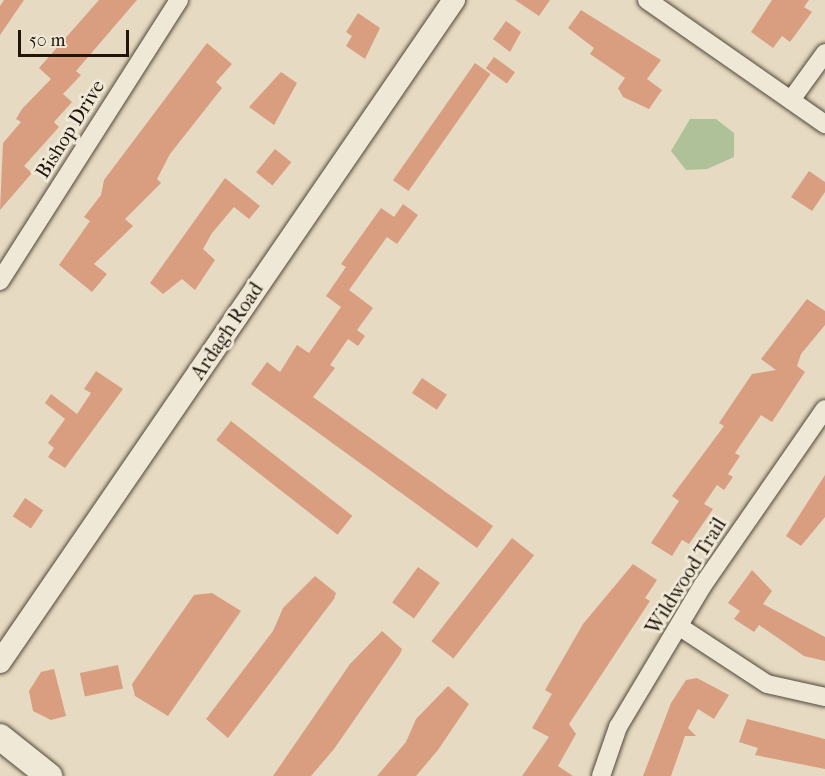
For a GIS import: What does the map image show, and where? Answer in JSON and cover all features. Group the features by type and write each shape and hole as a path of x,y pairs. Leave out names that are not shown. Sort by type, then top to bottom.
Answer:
{"main road":[{"path":"0,737 49,776"}],"street":[{"name":"Bishop Drive","path":"0,281 178,0"},
{"name":"Ardagh Road","path":"0,662 454,0"},
{"path":"646,0 825,124"},
{"path":"791,100 825,52"},
{"name":"Wildwood Trail","path":"601,776 618,727 680,627 825,409"},
{"path":"680,627 767,684 825,697"}],"green space":[{"path":"690,119 716,119 734,133 734,157 707,169 686,170 671,151"}],"building":[{"path":"4,0 24,0 0,35 0,6"},
{"path":"99,0 137,0 76,71 81,75 63,94 72,102 54,122 59,127 24,166 32,173 0,210 3,143 21,122 16,119 22,109 51,79 39,68"},
{"path":"515,0 550,0 539,16"},
{"path":"772,0 809,0 804,7 812,12 790,42 782,36 773,48 751,32"},
{"path":"581,10 661,60 647,79 662,90 649,109 623,97 618,88 625,78 590,54 594,48 568,28"},
{"path":"358,13 380,28 365,59 346,46 352,36 346,32"},
{"path":"506,21 521,32 510,52 493,39"},
{"path":"207,43 232,64 216,82 222,88 170,154 157,179 161,183 125,219 133,226 94,264 107,274 92,292 59,265 90,221 84,217 101,195 104,180"},
{"path":"494,57 515,72 507,84 486,68"},
{"path":"475,63 491,74 409,191 393,180"},
{"path":"281,72 297,83 274,125 249,107"},
{"path":"275,149 291,162 272,186 256,172"},
{"path":"809,171 825,182 825,192 812,211 791,197"},
{"path":"225,178 260,206 249,219 234,207 212,233 203,249 215,260 195,290 182,279 163,294 150,283"},
{"path":"403,204 418,215 397,244 387,237 349,290 373,308 357,330 365,336 358,346 348,339 330,365 335,368 313,397 493,526 477,548 251,384 267,362 280,372 297,345 309,353 341,307 326,296 346,267 341,264 381,208 394,217"},
{"path":"807,299 825,311 825,325 801,354 797,366 805,372 772,422 761,415 735,453 740,456 728,474 733,477 724,490 717,485 704,504 713,509 689,544 682,540 672,556 651,543 679,501 672,496 724,426 719,423 752,374 776,370 761,359"},
{"path":"96,371 123,389 65,468 48,457 54,448 48,443 65,419 45,403 51,394 77,414 91,393 84,389"},
{"path":"422,378 447,395 437,410 412,393"},
{"path":"231,421 352,516 338,535 216,440"},
{"path":"825,475 825,517 801,546 786,536"},
{"path":"25,498 43,510 31,529 13,516"},
{"path":"512,538 534,555 453,658 431,641"},
{"path":"633,564 657,580 645,598 650,601 569,724 576,734 558,766 573,776 522,776 549,737 532,728 552,694 545,690 583,624"},
{"path":"418,567 440,583 414,618 392,603"},
{"path":"752,570 772,591 763,604 825,637 825,661 804,656 759,625 754,632 734,619 740,611 728,603"},
{"path":"315,576 336,593 334,599 228,738 206,719 273,631 283,608"},
{"path":"212,593 241,611 168,716 135,696 132,684 194,595"},
{"path":"382,631 402,649 400,654 334,749 311,776 273,776 350,664"},
{"path":"118,665 123,688 85,697 80,673"},
{"path":"54,669 66,716 51,720 33,711 29,691 41,672"},
{"path":"697,678 729,695 714,719 698,709 688,728 696,736 685,736 671,776 643,776 671,703 686,680"},
{"path":"448,686 469,704 438,750 416,776 377,776 406,742 416,719"},
{"path":"747,719 825,739 825,769 755,755 758,748 739,742"}]}
